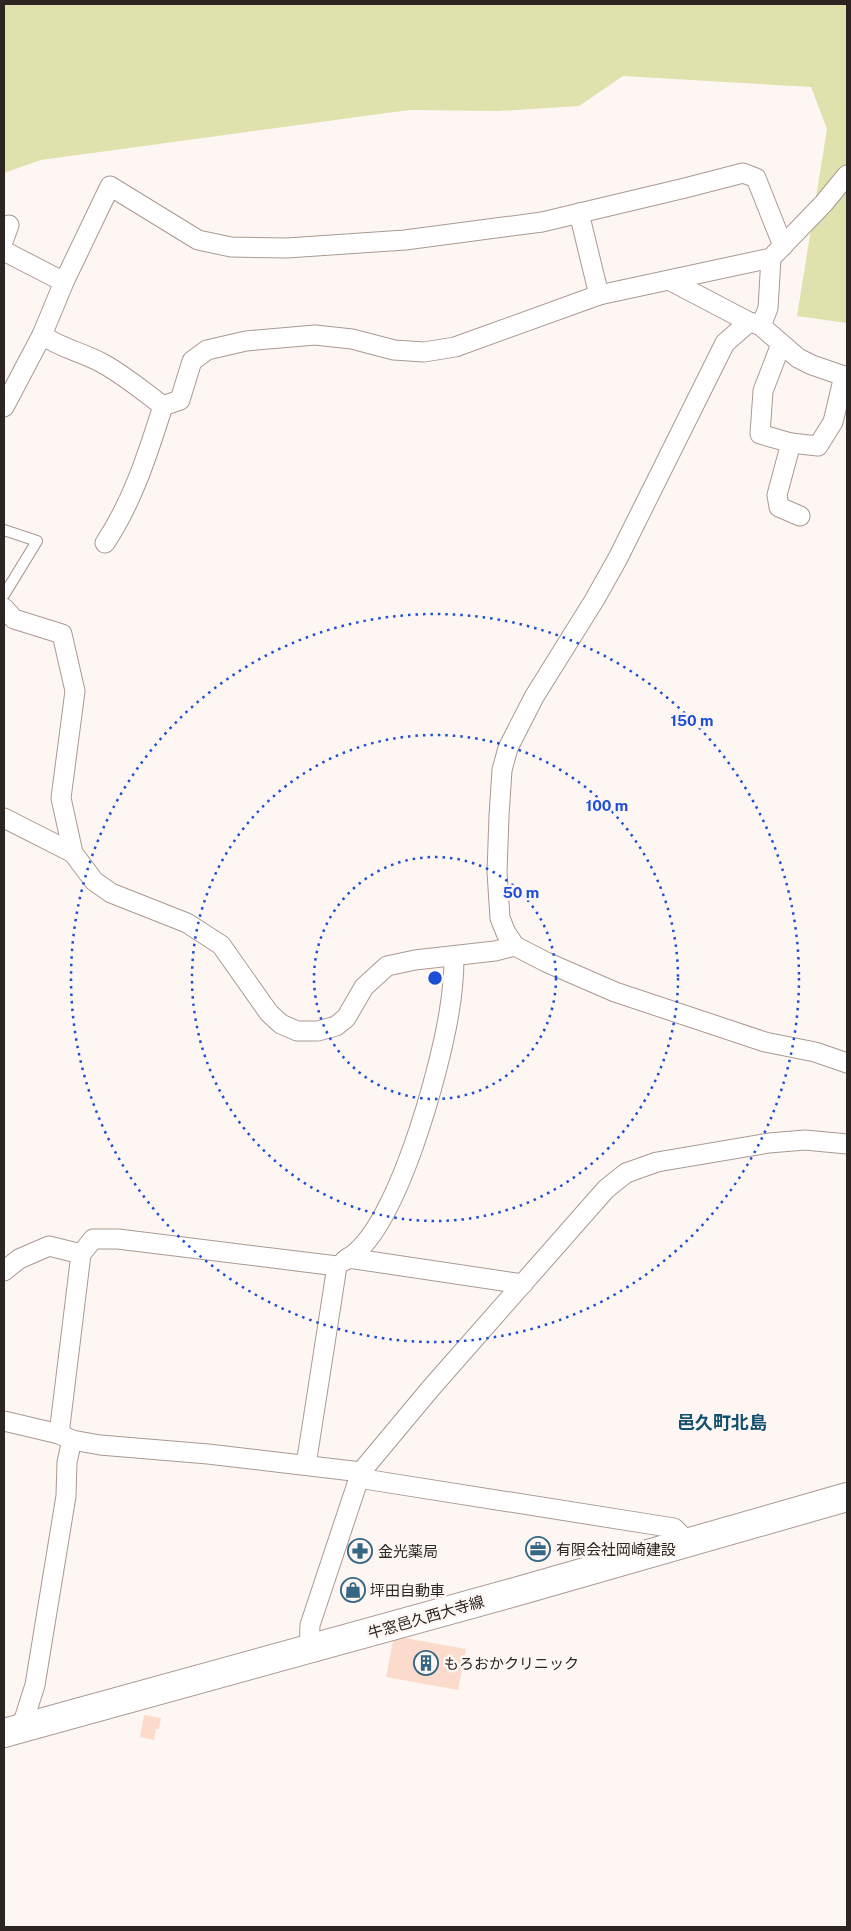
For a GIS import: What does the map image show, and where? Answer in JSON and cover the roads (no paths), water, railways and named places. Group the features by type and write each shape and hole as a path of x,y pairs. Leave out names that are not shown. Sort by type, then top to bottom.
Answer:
{"main road":[{"name":"牛窓邑久西大寺線","path":"12,1731 847,1497"}],"street":[{"path":"4,407 42,335 64,282 110,186 198,240 231,247 287,248 405,240 542,222 743,173 756,178 777,252 768,308 755,323 725,343 618,558 595,599 534,697 508,748 502,770 497,872 500,918 506,933 515,946 555,966 653,1006 765,1042 815,1052 847,1064"},
{"path":"163,406 180,400 192,360 207,350 246,341 315,335 352,339 394,350 424,352 456,347 599,295 669,280 777,252 824,203 847,175"},
{"path":"579,213 599,295"},
{"path":"4,251 64,282"},
{"path":"669,280 755,323 781,344 798,358 846,377 833,422 818,446 791,444 760,434 763,391 781,344"},
{"path":"42,335 54,343 101,362 121,374 163,406"},
{"path":"105,543 118,524 143,470 163,406"},
{"path":"791,444 777,496 779,507 800,516"},
{"path":"4,608 14,619 62,634 75,691 60,798 73,853 94,880 111,893 187,923 221,945 269,1013 281,1024 297,1031 318,1031 336,1026 346,1018 364,987 387,966 414,960 454,957 515,946"},
{"path":"4,818 73,853"},
{"path":"306,1465 342,1262 355,1254 369,1240 384,1214 408,1160 430,1096 450,1013 454,957"},
{"path":"309,1649 310,1625 359,1475 431,1388 606,1189 626,1173 657,1162 769,1143 805,1140 847,1144"},
{"path":"12,1731 35,1685 66,1496 67,1462 65,1437 81,1254 92,1239 118,1239 342,1262 523,1284"},
{"path":"4,1271 19,1259 49,1246 81,1254"},
{"path":"4,1421 100,1445 306,1465 674,1528 688,1542"}],"lane":[{"path":"4,530 37,541 4,595"}],"place":[{"name":"有限会社岡崎建設","path":"538,1549"},
{"name":"金光薬局","path":"360,1551"},
{"name":"坪田自動車","path":"353,1590"},
{"name":"もろおかクリニック","path":"426,1663"}],"district":[{"name":"邑久町北島","path":"722,1422"}]}
